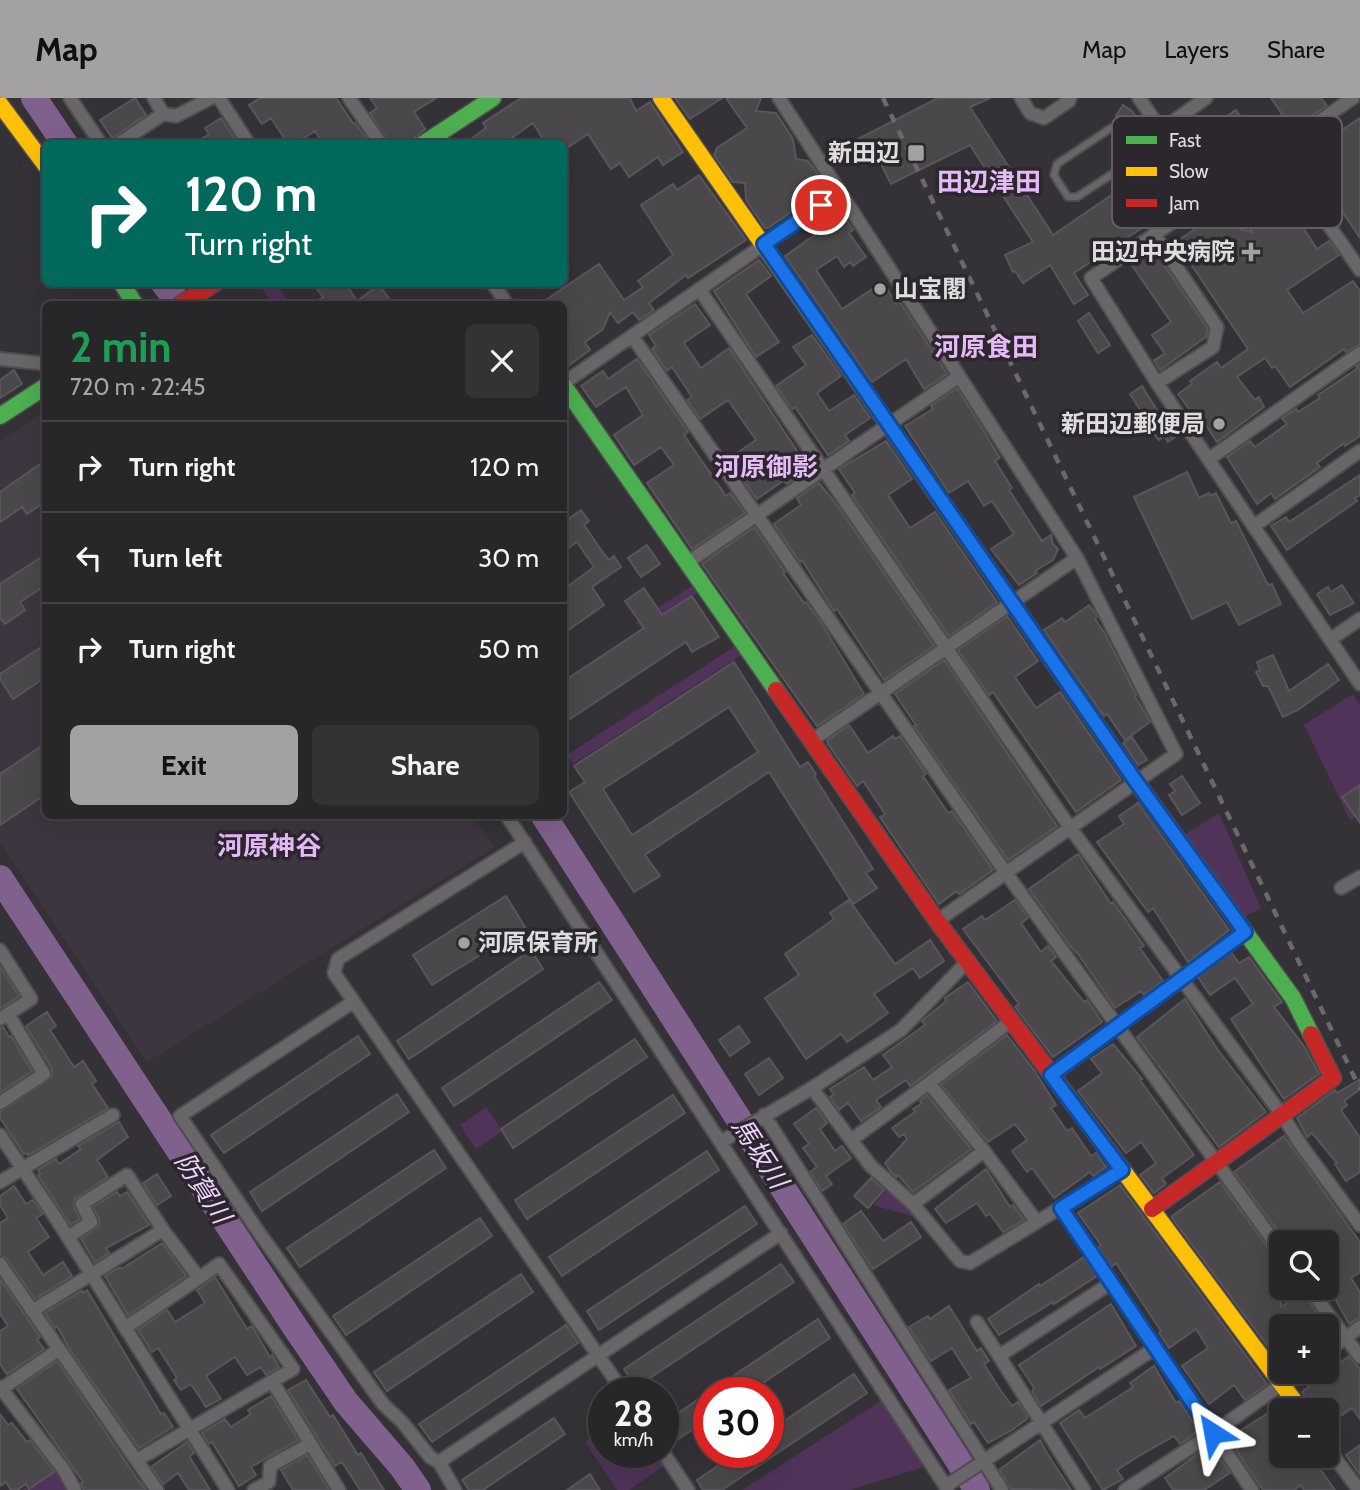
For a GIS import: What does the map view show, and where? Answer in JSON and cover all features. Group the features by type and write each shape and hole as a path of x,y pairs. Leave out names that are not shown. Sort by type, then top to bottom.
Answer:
{"street":[{"path":"70,98 98,140"},
{"path":"154,98 163,114"},
{"path":"124,140 163,114 176,116 211,98"},
{"path":"219,98 246,140"},
{"path":"349,98 379,140"},
{"path":"429,140 493,98"},
{"path":"661,98 1137,783 1293,998 1333,1078 1153,1209"},
{"path":"779,98 1077,558 1176,754 937,921"},
{"path":"1021,98 1030,113 1044,118 1070,98"},
{"path":"1139,98 1151,116"},
{"path":"1177,116 1206,98"},
{"path":"1323,116 1346,100"},
{"path":"0,104 42,161"},
{"path":"567,383 840,192"},
{"path":"1163,228 1091,278 1157,383 1360,684"},
{"path":"1331,228 1360,270"},
{"path":"1154,234 1217,327 1213,347 1157,383"},
{"path":"185,301 204,288"},
{"path":"699,289 1071,829 1360,1225"},
{"path":"632,335 1006,873 1269,1235"},
{"path":"1209,459 1360,353"},
{"path":"0,359 42,364"},
{"path":"687,564 958,377"},
{"path":"0,416 42,389"},
{"path":"567,389 937,921 1292,1398"},
{"path":"1254,526 1360,451"},
{"path":"811,741 1077,558"},
{"path":"1331,639 1360,619"},
{"path":"509,819 950,1485 1155,1349"},
{"path":"525,842 338,959 334,974 613,1377"},
{"path":"1341,888 1360,877"},
{"path":"1051,1075 1245,932"},
{"path":"0,950 31,999 4,1017 44,1074 0,1103"},
{"path":"724,1140 812,1088 901,1030 967,962"},
{"path":"353,1002 180,1116 260,1234 383,1404 403,1423 430,1457 439,1462 455,1490"},
{"path":"851,1140 1011,1021"},
{"path":"929,1083 1038,1222"},
{"path":"812,1088 871,1166 913,1204 960,1261 970,1264 1122,1170"},
{"path":"0,1182 113,1115"},
{"path":"759,1118 979,1464 1003,1490"},
{"path":"0,1135 228,1490"},
{"path":"913,1204 984,1151"},
{"path":"68,1237 91,1222 82,1204 127,1175 199,1278"},
{"path":"1061,1208 1252,1490"},
{"path":"32,1311 163,1230"},
{"path":"439,1462 781,1233"},
{"path":"0,1264 157,1490"},
{"path":"125,1328 219,1264 293,1369 137,1460"},
{"path":"999,1356 1111,1283"},
{"path":"1318,1300 1360,1357"},
{"path":"977,1322 1084,1490"},
{"path":"1339,1343 1360,1327"},
{"path":"58,1350 0,1388 64,1470 75,1490"},
{"path":"272,1381 339,1490"},
{"path":"1125,1490 1282,1385"},
{"path":"254,1490 269,1482 270,1466 310,1444"},
{"path":"1339,1463 1359,1490"},
{"path":"674,1468 688,1490"}],"lane":[{"path":"1112,128 1057,164 1054,174 1069,197 1077,197 1112,174"}],"shaded area":[{"path":"261,287 278,287 286,298 271,301"},
{"path":"42,413 42,819 475,819 495,847 147,1062 0,843 0,441"},
{"path":"698,582 703,589 642,629 636,622"},
{"path":"740,643 746,652 573,764 567,755"},
{"path":"1353,694 1360,705 1360,814 1350,820 1304,725"},
{"path":"1219,813 1261,908 1244,917 1184,835"},
{"path":"486,1107 502,1131 476,1149 460,1125"},
{"path":"891,1185 925,1220 873,1205"},
{"path":"884,1399 927,1466 850,1490 742,1490 776,1468 784,1468 784,1463"},
{"path":"602,1468 661,1468 629,1490 617,1490"},
{"path":"56,1470 68,1490 22,1490"}],"building":[{"path":"135,98 146,115 112,138 100,120"},
{"path":"260,98 336,98 366,138 321,140 315,131 301,140 285,140 271,118 262,124 249,105"},
{"path":"370,98 436,98 414,112 425,129 412,140 387,140 370,113 377,108"},
{"path":"521,98 630,98 636,111 650,102 683,152 663,165 658,157 629,177 620,163 611,169 588,134 567,148 567,140 544,140 533,123 509,140 470,140 486,128 483,123"},
{"path":"675,98 722,98 690,119"},
{"path":"726,98 761,98 756,111 776,113 793,139 796,159 808,161 824,183 822,191 768,228 765,228 746,200 745,183 733,182 714,155 717,148 747,128"},
{"path":"938,98 990,98 970,107 1053,235 1112,195 1112,228 1142,228 1074,273 1088,295 1074,304 1050,265 1023,283 1015,271 1013,272 1005,255 1033,242 970,145 891,184 872,146 861,150 856,140"},
{"path":"1271,98 1321,98 1327,106 1312,116 1283,116"},
{"path":"1123,105 1135,116 1116,116"},
{"path":"1236,110 1240,116 1227,116"},
{"path":"221,118 235,140 200,140 209,134 205,128"},
{"path":"1360,118 1360,238 1342,211 1342,130"},
{"path":"699,175 746,240 688,278 686,275 649,303 654,310 639,320 633,312 618,323 610,312 603,329 585,342 590,350 567,367 567,301 544,301 599,264 624,300 643,287 638,281 673,255 641,205 673,184 677,190"},
{"path":"843,215 853,230 849,233 866,257 853,266 850,262 844,267 837,256 816,270 842,309 883,282 896,304 900,302 947,374 924,389 906,359 872,382 785,256"},
{"path":"1196,228 1237,228 1252,232 1249,228 1303,228 1317,249 1329,241 1339,255 1287,290 1303,313 1353,281 1360,291 1360,344 1346,352 1344,349 1290,387 1275,366 1272,368 1265,358 1237,377 1255,400 1259,397 1264,407 1217,442 1203,421 1201,423 1178,394 1192,384 1190,381 1217,362 1221,368 1248,349 1176,242"},
{"path":"1153,249 1208,329 1206,337 1160,370 1154,360 1165,354 1152,335 1171,322 1131,264"},
{"path":"759,260 771,276 746,294 779,342 756,357 714,291"},
{"path":"315,287 348,287 357,301 317,301 323,297"},
{"path":"376,287 380,287 391,301 357,301"},
{"path":"695,304 710,325 684,343 701,368 729,348 809,469 787,484 783,481 757,499 728,459 756,440 728,400 700,419 687,400 692,397 672,367 667,371 652,349 656,346 649,335"},
{"path":"1089,313 1110,345 1098,353 1078,321"},
{"path":"812,335 841,376 817,393 829,411 854,395 870,418 845,435 849,441 828,455 795,407 792,409 776,386 806,365 793,347"},
{"path":"637,359 688,432 684,435 726,496 730,493 745,513 692,549 647,483 674,465 661,447 634,465 614,435 643,415 626,387 596,407 581,386 603,371 608,379"},
{"path":"1360,364 1360,436 1345,446 1344,443 1317,463 1320,467 1275,499 1271,493 1257,504 1227,457 1250,441 1255,447 1287,424 1282,418 1296,409 1298,412 1320,398 1318,395"},
{"path":"14,370 22,384 0,398 0,380"},
{"path":"1142,386 1162,418 1165,416 1178,435 1168,442 1164,436 1159,440 1146,426 1149,424 1130,394"},
{"path":"957,388 1000,458 995,461 1012,488 1009,490 1042,541 1051,535 1053,544 1058,549 1053,560 1019,585 991,549 1014,534 992,501 984,506 968,481 949,493 905,426 933,409 931,406"},
{"path":"886,441 912,479 888,495 910,528 935,512 997,602 949,636 852,495 855,493 839,469"},
{"path":"42,463 42,504 27,514 22,507 0,522 0,492"},
{"path":"1187,472 1199,498 1216,493 1231,523 1236,521 1268,585 1272,584 1281,604 1239,625 1227,602 1192,619 1134,497"},
{"path":"1360,475 1360,495 1355,498 1357,501 1287,550 1271,526 1286,517 1289,522"},
{"path":"819,483 934,646 884,680 837,609 834,611 802,560 800,562 774,524 801,505 797,498"},
{"path":"581,510 589,521 584,525 604,554 609,560 614,556 621,567 592,587 604,605 567,631 567,587 594,567 577,542 567,549 567,520"},
{"path":"754,527 804,603 806,602 820,621 864,694 817,726 702,564"},
{"path":"647,545 660,564 641,577 628,558"},
{"path":"42,557 42,588 20,602 25,610 5,624 0,618 0,584"},
{"path":"1342,585 1354,603 1330,615 1317,594 1328,587 1331,592"},
{"path":"644,588 662,615 692,596 719,637 692,652 686,642 567,721 567,679 644,628 625,601"},
{"path":"1089,605 1150,722 1125,740 1107,714 1104,716 1044,630 1062,618 1065,622"},
{"path":"1007,616 1038,661 1015,677 1036,708 1060,692 1121,780 1076,812 993,692 989,695 958,650"},
{"path":"42,647 42,680 13,699 0,679 0,674"},
{"path":"1273,655 1289,691 1328,664 1339,680 1298,710 1283,717 1268,686 1263,686 1256,672 1260,670 1257,662"},
{"path":"944,660 1057,826 1008,860 914,726 916,725 895,694"},
{"path":"734,662 800,767 808,762 816,774 814,776 873,869 866,873 877,888 853,904 769,772 645,855 660,876 634,892 569,792 585,782 574,766","holes":["729,707 758,752 632,835 603,789"]},
{"path":"849,725 868,753 893,736 895,739 900,736 948,813 952,811 993,870 959,894 957,891 939,904 880,817 885,814 863,781 857,786 828,744 827,741"},
{"path":"1132,737 1147,760 1138,765 1123,743"},
{"path":"42,746 42,797 0,825 0,774"},
{"path":"1182,776 1200,803 1182,815 1169,795 1175,791 1170,784"},
{"path":"1360,785 1360,823 1342,797"},
{"path":"1138,803 1229,930 1188,962 1153,908 1148,912 1097,842 1124,824 1119,816"},
{"path":"1078,854 1111,904 1113,902 1144,946 1140,948 1163,981 1144,995 1141,991 1115,1008 1029,889"},
{"path":"506,896 525,927 432,985 413,955"},
{"path":"849,900 895,964 930,940 944,961 920,978 913,968 874,994 888,1013 847,1042 841,1034 806,1059 765,998 799,975 785,954 834,919 830,913"},
{"path":"1015,900 1028,918 1021,923 1041,952 1048,946 1056,957 1051,961 1084,1002 1087,1000 1102,1022 1053,1057 1015,1007 1019,1004 963,929 982,916 985,920"},
{"path":"531,950 543,969 409,1059 397,1041"},
{"path":"1231,952 1239,963 1249,957 1282,1002 1274,1007 1304,1046 1319,1074 1284,1099 1231,1019 1253,1004 1240,985 1235,978 1210,995 1198,977"},
{"path":"0,967 19,996 0,1009"},
{"path":"599,982 612,1000 454,1106 442,1088"},
{"path":"968,982 997,1021 910,1086 906,1080 876,1100 881,1107 861,1121 848,1103 839,1110 830,1097 834,1095 830,1089 864,1067 873,1080 892,1067 883,1055 925,1025 922,1021 946,1001 945,998"},
{"path":"1185,999 1218,1050 1266,1112 1219,1147 1137,1037"},
{"path":"47,1012 56,1026 50,1030 74,1067 83,1061 96,1081 92,1084 108,1108 28,1155 24,1154 0,1118 0,1112 52,1077 52,1069 26,1026"},
{"path":"739,1026 750,1042 730,1056 719,1040"},
{"path":"3,1027 32,1071 0,1093 0,1028"},
{"path":"1007,1035 1056,1105 1051,1108 1067,1131 1072,1128 1091,1156 1096,1153 1106,1167 1093,1176 1090,1172 1054,1198 1032,1168 1027,1172 1012,1151 1027,1140 1015,1124 988,1142 941,1085"},
{"path":"358,1036 370,1054 224,1153 211,1135"},
{"path":"635,1039 647,1057 513,1148 501,1129"},
{"path":"1113,1044 1142,1079 1140,1080 1194,1155 1162,1178 1166,1184 1154,1193 1140,1175 1156,1163 1141,1142 1126,1153 1078,1091 1102,1073 1091,1059"},
{"path":"769,1058 783,1078 759,1095 745,1074"},
{"path":"1359,1080 1360,1089 1344,1101 1347,1105 1341,1110 1360,1138 1360,1172 1346,1181 1335,1164 1337,1163 1312,1133 1307,1137 1297,1118 1335,1090 1337,1093"},
{"path":"397,1094 409,1112 262,1211 250,1192"},
{"path":"673,1095 685,1113 527,1219 515,1200"},
{"path":"927,1095 971,1149 913,1192 885,1163 907,1139 904,1134 899,1137 892,1128 915,1112 913,1109 922,1103 920,1101"},
{"path":"816,1108 827,1123 820,1129 835,1151 842,1146 851,1158 826,1176 832,1184 822,1191 810,1172 817,1167 803,1148 809,1144 794,1124"},
{"path":"119,1122 128,1137 97,1160 108,1177 75,1199 74,1207 80,1219 70,1225 38,1175 38,1170 56,1159 59,1164 81,1149 78,1146"},
{"path":"1284,1136 1360,1242 1360,1272 1351,1278 1360,1292 1360,1318 1349,1324 1336,1300 1339,1300 1339,1230 1277,1230 1234,1172"},
{"path":"434,1150 446,1168 300,1267 287,1248"},
{"path":"707,1151 719,1170 562,1276 549,1257"},
{"path":"986,1169 1010,1207 1013,1205 1024,1220 1003,1232 990,1214 986,1216 977,1203 946,1223 935,1209"},
{"path":"157,1174 171,1196 157,1205 143,1183"},
{"path":"871,1178 884,1190 868,1208 854,1196"},
{"path":"1220,1182 1269,1249 1269,1300 1281,1300 1281,1307 1292,1300 1307,1300 1318,1314 1269,1314 1269,1348 1172,1216"},
{"path":"1120,1185 1267,1384 1245,1400 1234,1385 1209,1404 1182,1366 1208,1348 1196,1329 1169,1348 1159,1333 1161,1331 1116,1263 1111,1267 1098,1248 1101,1245 1078,1213"},
{"path":"14,1186 26,1204 33,1200 43,1214 36,1218 49,1237 28,1252 43,1275 63,1262 72,1276 35,1299 7,1259 0,1255 0,1223 8,1218 0,1205 0,1196"},
{"path":"117,1192 120,1196 127,1192 149,1225 106,1248 109,1253 95,1262 81,1239 99,1226 99,1219 93,1207"},
{"path":"745,1206 757,1224 599,1330 587,1311"},
{"path":"861,1211 883,1241 911,1222 921,1237 873,1269 843,1224"},
{"path":"480,1218 492,1236 346,1335 333,1316"},
{"path":"162,1243 186,1276 128,1315 105,1276"},
{"path":"1084,1257 1097,1276 999,1335 988,1319"},
{"path":"781,1264 794,1282 651,1377 629,1377 624,1369"},
{"path":"521,1274 533,1292 387,1391 374,1372"},
{"path":"215,1277 247,1329 252,1326 279,1367 266,1375 261,1367 247,1375 235,1357 206,1376 221,1399 206,1407 191,1384 181,1390 174,1380 177,1378 158,1348 152,1352 138,1330 167,1310 175,1322 205,1303 197,1290"},
{"path":"0,1279 40,1337 37,1339 44,1349 7,1374 0,1364 0,1331 8,1326 0,1314"},
{"path":"87,1290 161,1414 164,1413 173,1427 139,1448 70,1350 57,1326 55,1328 45,1313"},
{"path":"1111,1304 1136,1346 1041,1406 1032,1392 1034,1388 1019,1365"},
{"path":"949,1306 977,1351 981,1348 989,1361 984,1364 1001,1391 1012,1406 1018,1402 1027,1416 1027,1419 1012,1430 988,1443 974,1422 971,1424 949,1390 971,1378 952,1348 931,1361 909,1327 928,1316 930,1319"},
{"path":"818,1319 830,1338 772,1377 732,1377"},
{"path":"566,1325 578,1343 432,1442 419,1424"},
{"path":"1349,1356 1360,1369 1360,1419 1352,1408 1339,1417 1339,1398 1306,1398 1302,1392 1312,1384 1339,1384 1339,1364"},
{"path":"57,1361 146,1490 84,1490 81,1483 83,1482 17,1389"},
{"path":"1154,1366 1176,1403 1179,1401 1199,1431 1180,1444 1174,1436 1139,1456 1117,1470 1123,1479 1103,1490 1060,1423 1079,1410 1085,1418 1133,1387 1130,1383"},
{"path":"854,1374 867,1393 784,1449 784,1421"},
{"path":"306,1380 330,1417 333,1415 358,1455 361,1453 384,1490 360,1490 342,1462 335,1466 288,1390"},
{"path":"271,1396 298,1440 251,1467 256,1475 239,1486 212,1442 209,1444 202,1433 225,1419 231,1427 251,1414 248,1410"},
{"path":"693,1403 693,1429 679,1438 679,1412"},
{"path":"1269,1413 1269,1468 1319,1468 1335,1490 1304,1490 1301,1485 1294,1490 1263,1490 1230,1437"},
{"path":"0,1414 8,1425 12,1423 27,1442 30,1440 54,1472 29,1489 26,1484 17,1490 11,1490 6,1482 0,1486"},
{"path":"554,1418 565,1434 483,1490 469,1490 462,1480"},
{"path":"1040,1440 1071,1490 1011,1489 999,1470"},
{"path":"187,1442 194,1453 190,1456 191,1459 210,1490 189,1490 178,1473 163,1484 151,1467"},
{"path":"1360,1445 1360,1475 1346,1455"},
{"path":"1207,1447 1230,1473 1204,1490 1173,1490 1165,1478"},
{"path":"307,1455 329,1490 293,1490 281,1470"},
{"path":"715,1468 755,1468 722,1490 703,1490 697,1480"},
{"path":"590,1474 600,1490 567,1490"}],"waterway":[{"name":"馬坂川","path":"34,98 62,140"},
{"name":"馬坂川","path":"166,287 178,301"},
{"name":"馬坂川","path":"546,819 977,1490"},
{"name":"防賀川","path":"0,878 346,1402 402,1467 418,1490"}],"railway":[{"path":"883,98 1360,1089"}],"traffic: fast":[{"path":"429,140 493,98"},
{"path":"124,287 133,301"},
{"path":"0,416 42,389"},
{"path":"567,390 776,690"},
{"path":"990,571 1137,783 1293,998 1311,1034"}],"traffic: slow":[{"path":"661,98 990,571"},
{"path":"0,104 42,161"},
{"path":"1078,1110 1292,1398"}],"traffic: jam":[{"path":"186,301 209,287"},
{"path":"776,690 937,921 1078,1110"},
{"path":"1152,1209 1333,1078 1311,1034"}],"place":[{"name":"新田辺","path":"916,153"},
{"name":"田辺中央病院","path":"1251,252"},
{"name":"山宝閣","path":"880,289"},
{"name":"新田辺郵便局","path":"1219,424"},
{"name":"河原保育所","path":"464,943"}],"district":[{"name":"田辺津田","path":"989,182"},
{"name":"河原食田","path":"986,347"},
{"name":"河原御影","path":"766,467"},
{"name":"河原神谷","path":"269,846"}],"route":[{"path":"821,205 764,244 1137,783 1245,932 1051,1075 1122,1170 1061,1208 1213,1433"}]}
